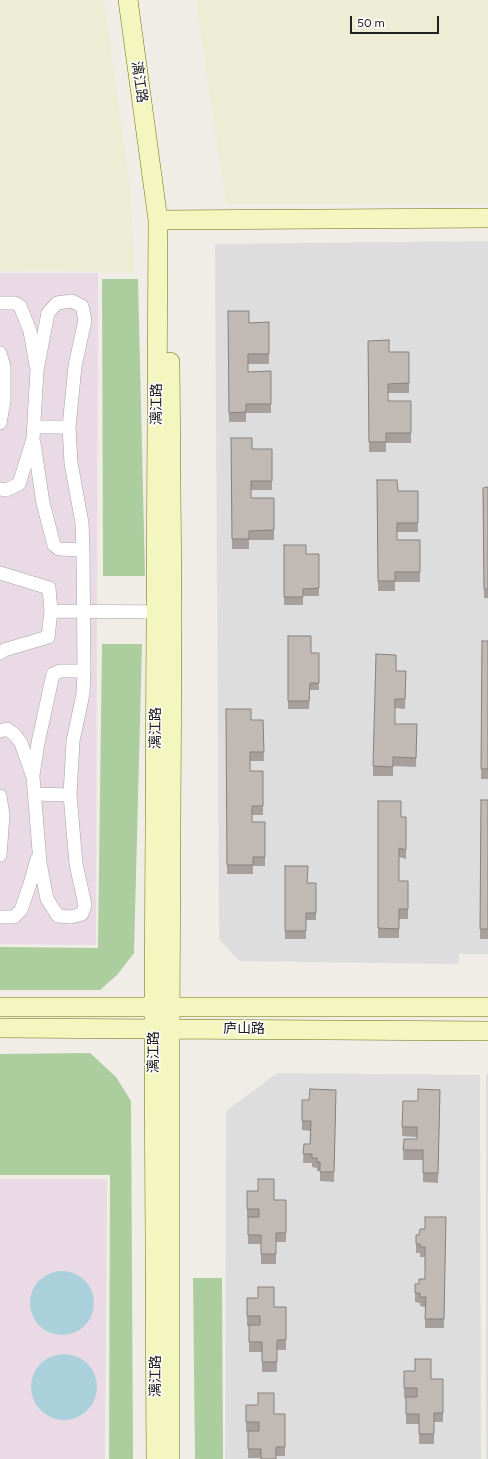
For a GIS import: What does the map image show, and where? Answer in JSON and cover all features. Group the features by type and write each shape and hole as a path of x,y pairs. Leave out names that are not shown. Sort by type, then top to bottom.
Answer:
{"street":[{"name":"漓江路","path":"128,0 164,225"},
{"name":"漓江路","path":"141,0 164,225 162,1028 156,1459"},
{"path":"164,225 488,218"},
{"path":"164,225 488,230"},
{"path":"83,550 59,549 54,545 42,503 38,479 34,433 37,370 48,313 57,303 72,301 82,306 84,320 75,366 70,427 72,463 82,523 83,550 84,671 83,694 73,741 70,794 76,864 85,905 82,914 72,917 58,916 47,899 44,886 39,851 33,777 38,743 53,674 60,670 84,671"},
{"path":"0,303 15,303 20,306 30,331 37,370"},
{"path":"30,331 45,332"},
{"path":"0,353 4,367 4,401 0,423"},
{"path":"34,433 70,427"},
{"path":"0,488 6,490 19,484 34,433"},
{"path":"20,480 38,479"},
{"path":"0,573 49,588 51,611 48,637 4,650 0,653"},
{"path":"51,611 164,612"},
{"path":"0,730 7,729 15,735 21,743 33,777"},
{"path":"21,743 38,743"},
{"path":"34,794 70,794"},
{"path":"0,796 3,815 0,855"},
{"path":"0,917 14,917 21,910 39,851"},
{"path":"29,886 44,886"},
{"name":"庐山路","path":"0,1007 488,1006"},
{"name":"庐山路","path":"0,1028 488,1031"},
{"name":"漓江路","path":"162,1028 170,1459"}],"shaded area":[{"path":"488,241 488,954 459,954 459,964 239,961 219,939 215,244"},
{"path":"0,273 98,273 96,945 0,944"},
{"path":"277,1073 480,1075 481,1459 225,1459 226,1111"},
{"path":"486,1074 488,1074 488,1459 486,1459"},
{"path":"0,1179 107,1179 105,1459 0,1459"}],"green space":[{"path":"0,0 104,0 131,195 134,272 0,271"},
{"path":"196,0 488,0 488,203 226,204"},
{"path":"102,279 138,279 145,576 103,576"},
{"path":"102,644 142,644 134,953 117,975 100,990 0,990 0,947 98,948"},
{"path":"90,1053 116,1077 131,1101 133,1459 109,1459 110,1175 0,1175 0,1054"},
{"path":"193,1278 222,1278 223,1459 195,1459"}],"water":[{"path":"62,1271 74,1273 85,1280 92,1291 94,1303 92,1315 85,1326 74,1333 62,1335 50,1333 39,1326 32,1315 30,1303 32,1291 39,1280 50,1273"},
{"path":"64,1354 77,1356 92,1369 95,1374 97,1387 95,1400 82,1415 77,1418 64,1420 51,1418 36,1405 33,1400 31,1387 33,1374 46,1359 51,1356"}],"building":[{"path":"228,311 249,311 249,323 269,322 269,354 248,354 248,372 271,371 271,404 246,404 246,412 229,413"},
{"path":"389,340 389,352 409,352 409,383 388,384 388,401 411,401 411,433 386,433 386,442 369,442 368,341"},
{"path":"231,438 252,438 252,449 272,449 272,481 251,481 251,498 274,498 274,530 249,531 249,539 232,539"},
{"path":"377,480 397,480 398,491 418,491 418,523 397,523 397,540 420,540 420,572 395,572 395,581 378,581"},
{"path":"488,487 488,589 484,589 483,488"},
{"path":"284,545 306,545 306,554 319,554 319,588 303,589 303,597 284,597"},
{"path":"288,636 311,636 311,653 319,653 319,683 310,683 309,701 288,701"},
{"path":"482,641 488,641 488,769 481,769"},
{"path":"376,654 396,655 396,671 406,671 405,699 395,699 395,724 417,724 416,758 393,757 393,767 373,766"},
{"path":"226,709 251,709 251,720 263,720 264,752 250,752 250,771 263,771 263,806 252,806 252,822 265,822 265,857 253,857 253,865 227,865"},
{"path":"481,800 488,800 488,929 480,929"},
{"path":"378,801 401,801 401,817 406,817 406,850 399,848 399,881 408,881 408,909 399,909 399,929 378,928"},
{"path":"285,866 308,866 307,883 316,883 316,913 306,913 306,931 285,931"},
{"path":"310,1089 336,1090 334,1172 320,1172 320,1162 317,1162 317,1158 312,1158 312,1154 303,1154 304,1144 310,1144 311,1121 302,1121 302,1100 309,1100"},
{"path":"418,1089 440,1090 438,1173 423,1173 423,1150 403,1150 404,1139 417,1139 417,1127 402,1127 403,1101 418,1101"},
{"path":"258,1179 274,1179 274,1200 286,1200 286,1233 276,1233 276,1254 261,1254 261,1235 248,1235 248,1217 259,1217 259,1209 247,1209 247,1191 258,1191"},
{"path":"425,1217 446,1217 444,1319 425,1319 426,1297 420,1297 420,1293 415,1293 415,1284 419,1284 419,1279 425,1279 425,1247 420,1247 420,1244 416,1244 416,1235 419,1235 420,1229 425,1229"},
{"path":"258,1287 274,1287 274,1307 286,1307 286,1340 277,1340 277,1362 262,1362 262,1342 249,1342 249,1325 260,1325 260,1316 247,1316 247,1298 258,1298"},
{"path":"415,1359 431,1359 431,1379 443,1379 443,1413 434,1413 434,1434 419,1434 419,1414 406,1414 406,1397 417,1397 417,1388 404,1388 404,1371 415,1371"},
{"path":"258,1393 274,1393 274,1414 285,1414 285,1447 276,1447 276,1459 261,1459 261,1449 248,1449 248,1431 259,1431 259,1422 246,1422 246,1405 258,1405"}]}
